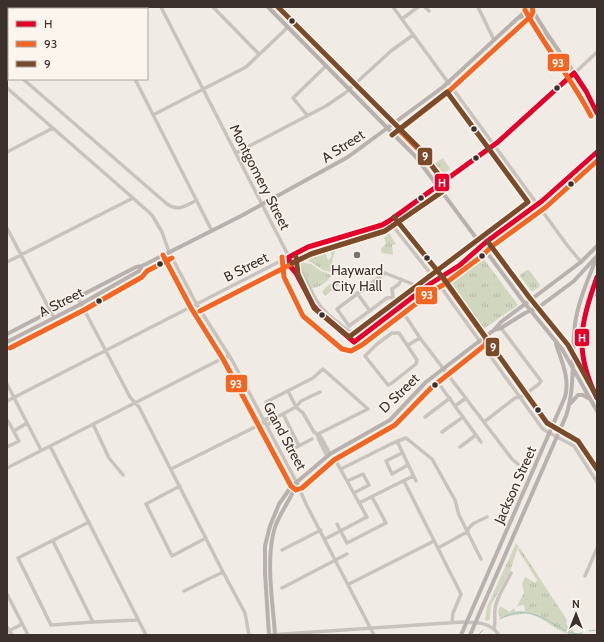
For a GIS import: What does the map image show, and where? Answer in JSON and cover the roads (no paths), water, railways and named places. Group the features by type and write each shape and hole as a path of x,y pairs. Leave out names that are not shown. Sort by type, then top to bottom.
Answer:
{"main road":[{"path":"268,7 416,157 525,304 555,340 573,368 597,411"},
{"path":"530,7 588,95 597,113"},
{"name":"A Street","path":"7,334 136,267 142,266 212,231 343,161 388,129 448,82 519,17 525,9 530,7"},
{"path":"519,17 526,18 555,47"},
{"name":"D Street","path":"269,635 265,573 265,546 270,526 279,504 291,487 329,455 390,420 443,368 581,262 597,246"},
{"name":"D Street","path":"494,330 501,328 524,313 537,308 574,281 597,256"},
{"name":"Jackson Street","path":"470,635 570,405 573,387 577,316 597,256"},
{"name":"A Street","path":"7,342 81,304 139,271 142,266"},
{"path":"597,276 583,318 581,336 582,354 586,373 597,398"},
{"path":"589,298 597,293"},
{"name":"Jackson Street","path":"462,635 563,401 566,387 565,371 555,340"},
{"path":"570,405 579,395 589,398"},
{"name":"D Street","path":"275,635 271,547 275,528 297,483"}],"street":[{"path":"100,8 106,7"},
{"name":"Montgomery Street","path":"161,7 289,257 294,260 322,309 355,336 361,337 400,307"},
{"path":"214,7 259,54"},
{"path":"393,7 581,262"},
{"path":"402,19 418,7"},
{"path":"425,7 429,11"},
{"path":"478,7 494,40"},
{"path":"153,115 244,68 288,27"},
{"path":"236,153 340,97 391,51 414,35"},
{"name":"B Street","path":"7,401 308,247 389,221 494,145 558,89 597,52"},
{"path":"307,115 293,98 326,66"},
{"path":"24,80 166,204 180,208 197,200"},
{"path":"136,80 212,231"},
{"name":"Grand Street","path":"7,88 152,215 162,232 169,252 197,305 229,355 265,422 374,635"},
{"path":"7,152 53,128"},
{"path":"400,307 538,204 597,152"},
{"path":"7,262 133,198"},
{"path":"389,221 436,281 542,428 550,434 568,442 578,452 597,482"},
{"path":"7,228 54,318"},
{"path":"393,297 387,298 349,326 337,309 385,273 415,285"},
{"path":"401,279 399,284 392,288 393,297 420,338 512,459 518,464"},
{"path":"357,293 370,311"},
{"path":"78,298 130,397 139,407 245,613 249,635"},
{"path":"484,422 515,398 520,397 541,381 501,328"},
{"path":"392,333 399,333 408,345 417,360 416,364 388,385 365,356 377,344 392,333"},
{"path":"408,345 420,338"},
{"path":"7,468 229,355"},
{"path":"266,402 314,378 323,369 368,409 318,434"},
{"path":"7,384 41,450"},
{"path":"439,384 481,442"},
{"path":"288,391 296,406 303,413 314,432 321,437 329,455"},
{"path":"265,422 274,421 275,418 296,406 301,401 320,392"},
{"path":"425,417 450,398"},
{"path":"455,406 466,398"},
{"path":"282,414 299,446"},
{"path":"171,469 265,422 272,417 275,418"},
{"path":"442,432 463,417"},
{"path":"7,422 8,421 19,441 7,447"},
{"path":"14,431 27,423"},
{"path":"93,424 108,458 123,475"},
{"path":"460,447 476,435"},
{"path":"341,469 406,438 432,459 455,500 459,515 481,559"},
{"path":"289,451 312,439"},
{"path":"397,441 416,481"},
{"path":"50,446 137,620 146,635"},
{"path":"402,453 386,461 392,474 408,465"},
{"path":"325,539 367,517 337,463"},
{"path":"347,481 363,474 369,485 354,493"},
{"path":"359,503 413,476"},
{"path":"404,481 461,594 452,613 452,622"},
{"path":"180,486 146,504 172,556 206,538"},
{"path":"337,524 347,543 386,523 372,497"},
{"path":"438,548 467,532 468,528 473,523 487,517"},
{"path":"89,522 18,558 51,626 137,620"},
{"path":"282,550 321,530"},
{"path":"54,541 93,622"},
{"path":"349,584 434,541"},
{"path":"585,576 597,548"},
{"path":"282,588 347,554"},
{"path":"184,591 223,572"},
{"path":"494,628 496,620 494,610 496,602 511,573"},
{"path":"7,594 28,635"},
{"path":"269,635 304,634 452,622 481,622 494,628 499,635"},
{"path":"12,635 8,630 22,624"}],"waterway":[{"path":"500,619 513,613 526,613 537,615 566,631 575,634 582,633"},
{"path":"478,635 483,630"},
{"path":"589,631 597,630"}],"place":[{"name":"Hayward City Hall","path":"357,255"}]}
